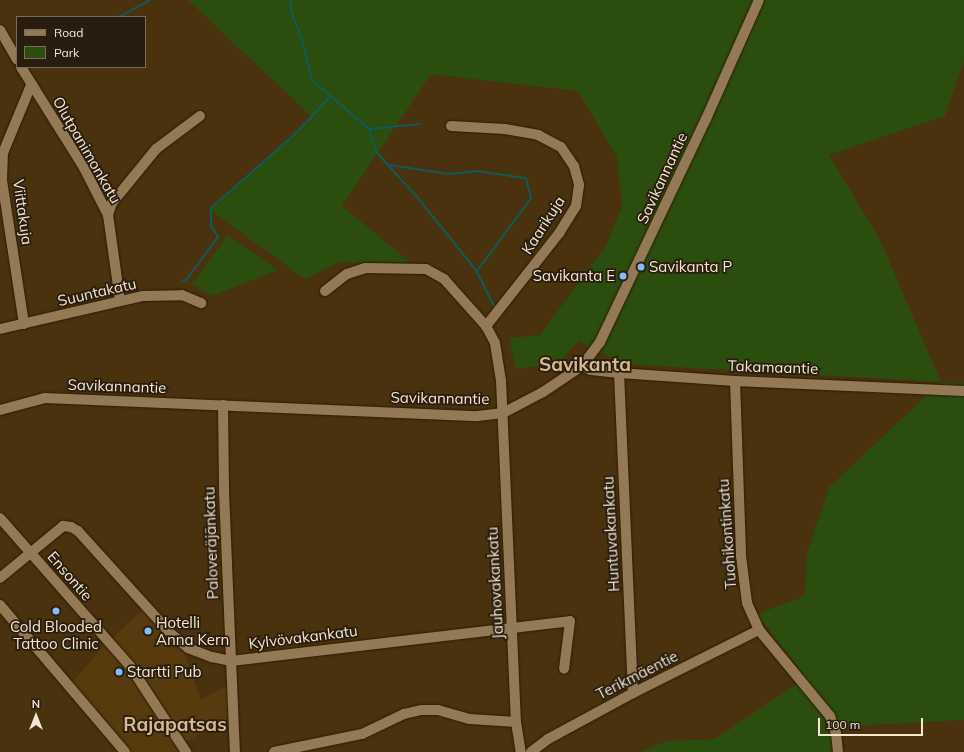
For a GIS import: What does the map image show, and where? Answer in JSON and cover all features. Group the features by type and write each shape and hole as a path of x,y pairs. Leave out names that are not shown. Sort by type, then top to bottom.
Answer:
{"street":[{"name":"Savikannantie","path":"0,410 45,398 478,416 503,413 543,392 582,366 600,342 728,71 759,0"},
{"path":"0,30 16,58"},
{"name":"Olutpanimonkatu","path":"22,68 30,84 84,168 108,215 120,300"},
{"name":"Viittakuja","path":"24,324 2,180 3,153 30,84"},
{"path":"108,215 112,203 152,153 200,116"},
{"name":"Kaarikuja","path":"451,126 506,129 538,135 561,147 574,166 578,185 576,206 560,232 486,326"},
{"name":"Jauhovakankatu","path":"325,290 347,274 365,268 426,269 444,278 486,326 495,343 499,362 503,413 516,722 521,752"},
{"name":"Suuntakatu","path":"0,329 120,300 166,294 182,295 201,302"},
{"name":"Takamaantie","path":"582,366 591,370 619,373 964,391"},
{"name":"Huntuvakankatu","path":"619,373 633,693"},
{"name":"Tuohikontinkatu","path":"735,380 741,556 747,603 759,630 830,716 836,733 838,752"},
{"name":"Paloveräjänkatu","path":"223,405 224,492 235,752"},
{"name":"Ensontie","path":"0,518 130,666 186,752"},
{"name":"Kylvövakankatu","path":"0,578 31,554 63,526 71,527 78,531 177,639 188,648 212,657 231,661 512,627 570,622 564,669"},
{"path":"0,605 125,752"},
{"name":"Terikmäentie","path":"531,752 548,739 633,693 759,630"},
{"path":"274,752 362,734 404,714 422,710 438,710 470,719 516,722"}],"shaded area":[{"path":"142,610 185,654 201,700 229,684 229,718 178,746 181,752 127,752 71,684 100,650"}],"green space":[{"path":"188,0 964,0 964,61 945,116 829,155 880,240 941,382 623,364 579,341 558,363 516,369 509,338 540,335 606,246 622,207 617,157 578,91 431,74 342,206 410,262 339,262 305,279 210,210 312,117"},
{"path":"228,235 278,270 212,296 192,284"},
{"path":"941,382 964,383 964,720 832,727 833,752 639,752 667,741 715,739 806,678 757,614 805,596 807,553 829,487"}],"waterway":[{"path":"121,16 150,0"},
{"path":"291,0 291,11 303,43 312,80 369,129 377,153 417,197 476,270 494,306"},
{"path":"182,281 186,280 218,237 211,226 211,208 296,133 330,97"},
{"path":"369,129 420,124"},
{"path":"389,165 449,174 476,171 526,178 531,198 477,271"}],"place":[{"name":"Savikanta P","path":"641,267"},
{"name":"Savikanta E","path":"623,276"},
{"name":"Cold Blooded Tattoo Clinic","path":"56,611"},
{"name":"Hotelli Anna Kern","path":"148,631"},
{"name":"Startti Pub","path":"119,672"}],"district":[{"name":"Savikanta","path":"585,365"},
{"name":"Rajapatsas","path":"175,725"}]}
